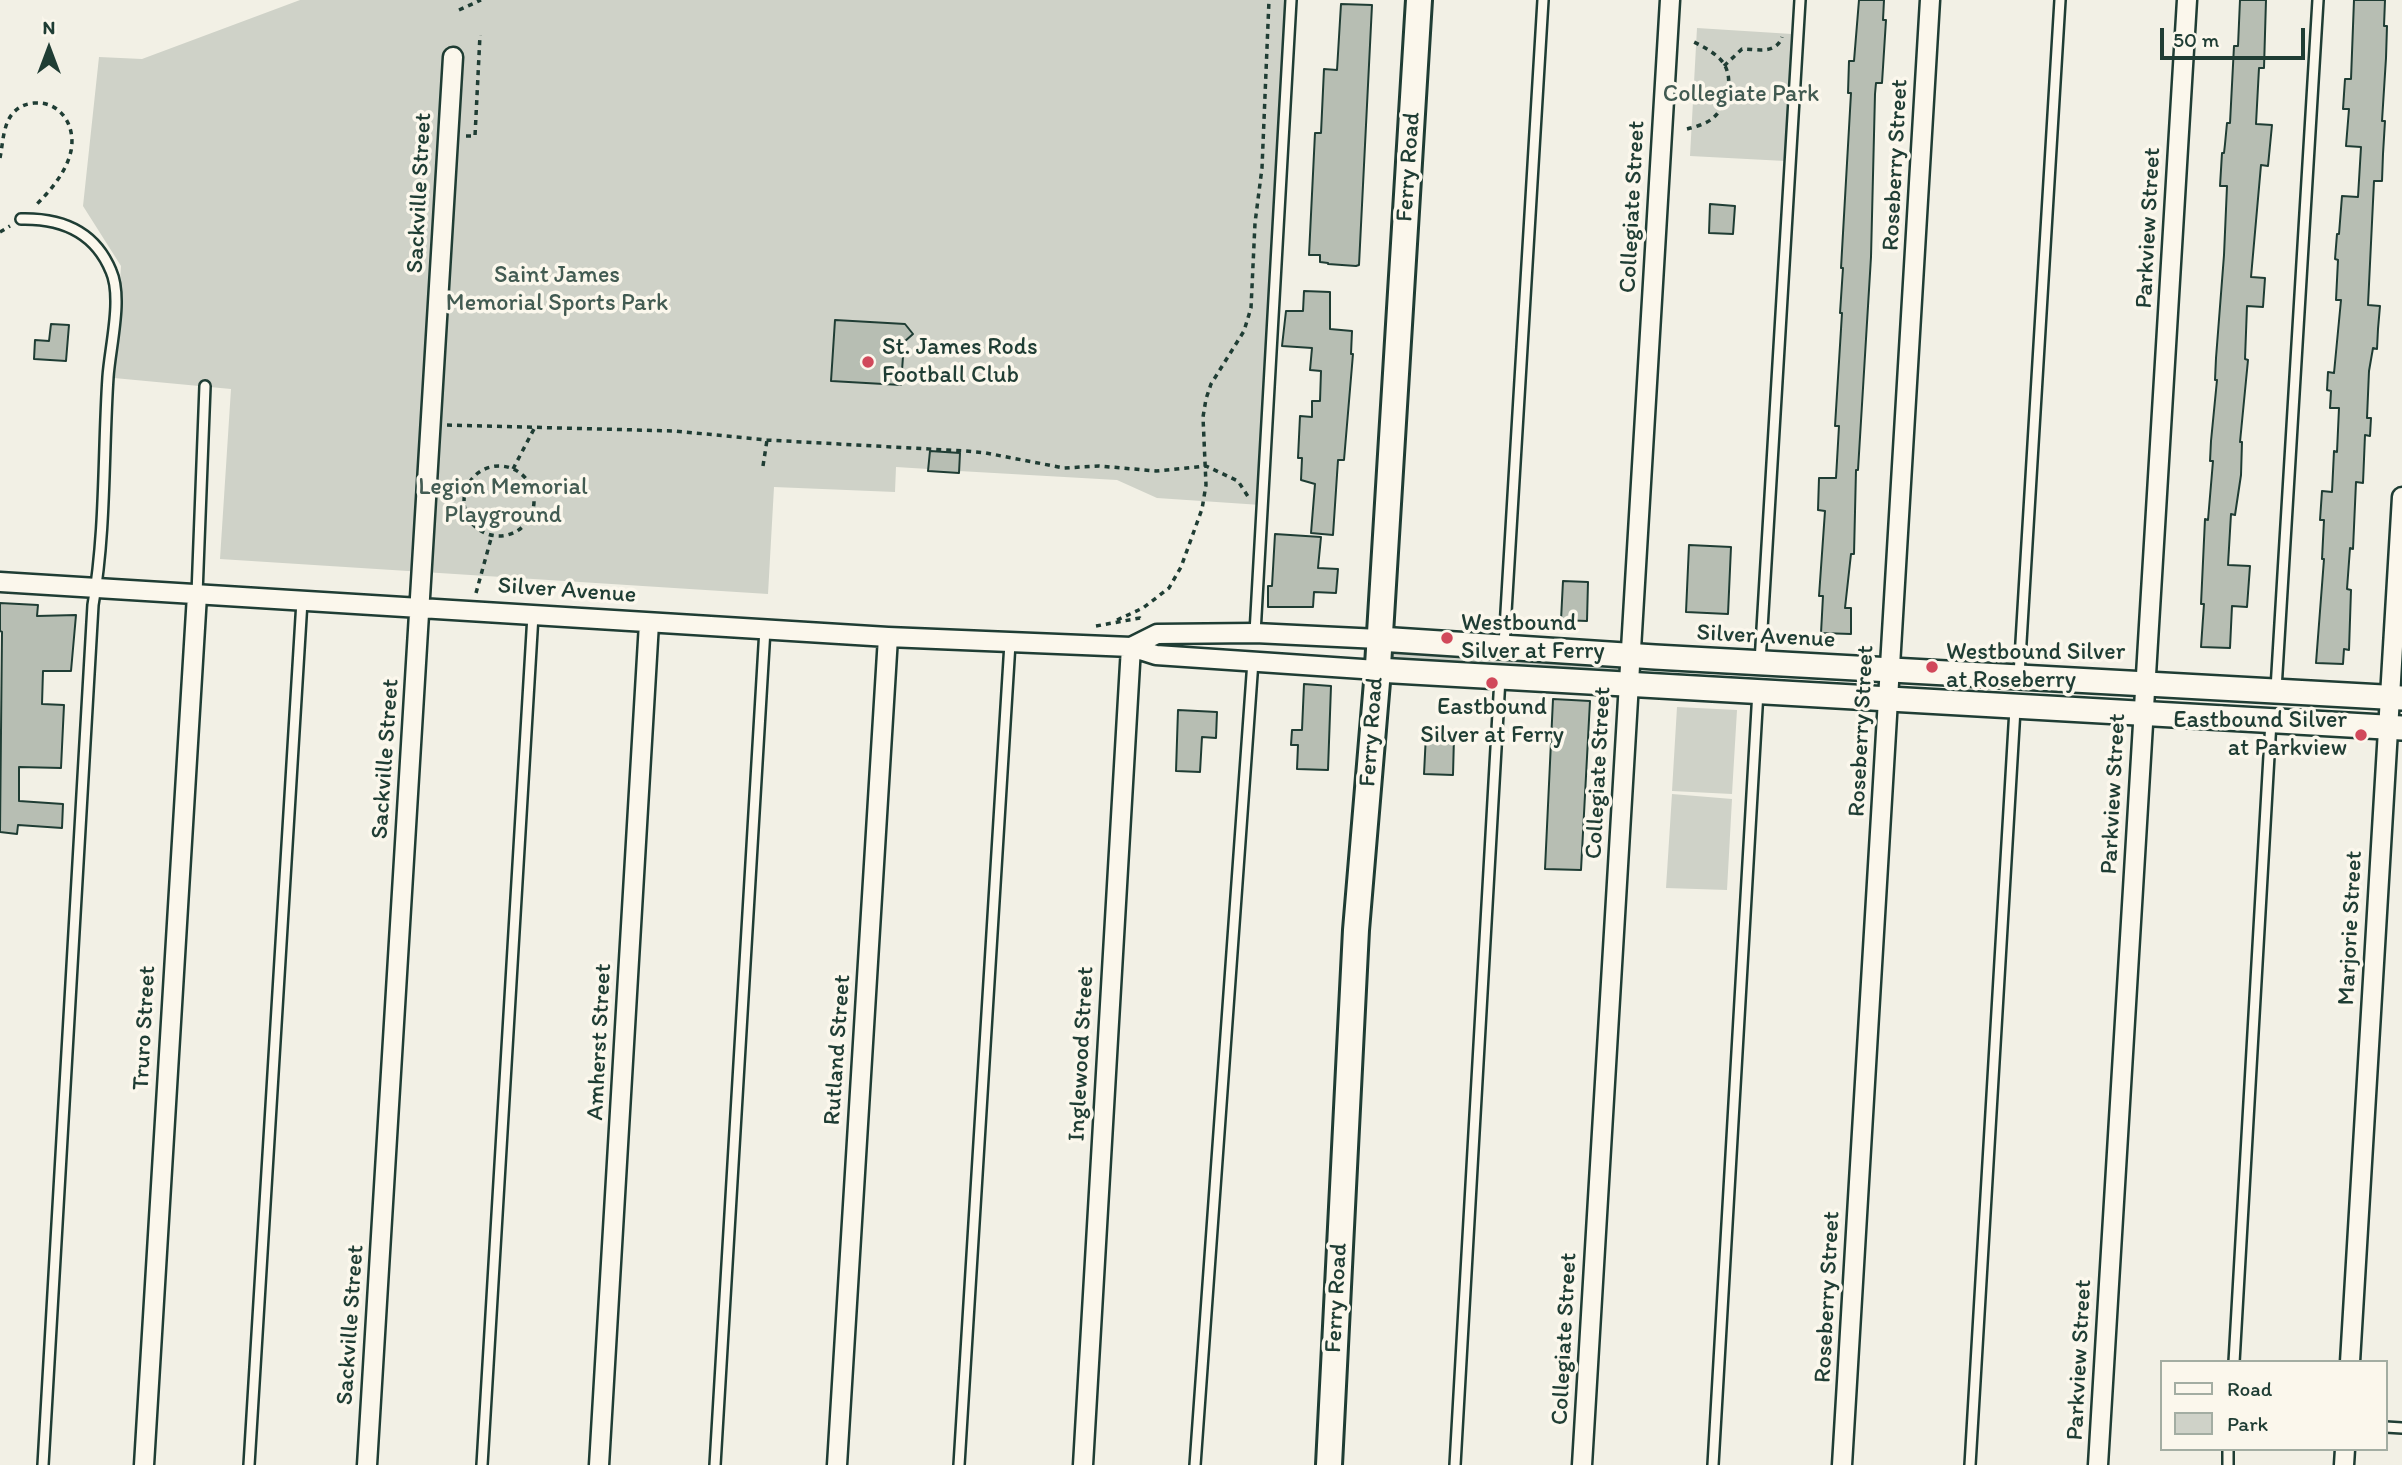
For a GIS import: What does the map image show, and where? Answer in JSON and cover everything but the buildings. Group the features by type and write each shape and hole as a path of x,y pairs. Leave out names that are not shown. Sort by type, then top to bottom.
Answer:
{"main road":[{"name":"Ferry Road","path":"1329,1465 1356,930 1377,670 1419,0"}],"street":[{"name":"Collegiate Street","path":"1581,1465 1670,0"},
{"name":"Roseberry Street","path":"1842,1465 1930,0"},
{"name":"Parkview Street","path":"2098,1465 2187,0"},
{"name":"Sackville Street","path":"366,1465 453,57"},
{"name":"Marjorie Street","path":"2350,1360 2395,727 2402,497"},
{"name":"Silver Avenue","path":"0,582 888,637 1131,647 1156,655 1377,670 2395,727"},
{"name":"Truro Street","path":"144,1465 197,595"},
{"name":"Amherst Street","path":"598,1465 649,623"},
{"name":"Silver Avenue","path":"1131,647 1157,634 1255,633 2395,697"},
{"name":"Rutland Street","path":"837,1465 888,637"},
{"name":"Inglewood Street","path":"1083,1465 1131,647"}],"lane":[{"path":"1255,633 1291,0"},
{"path":"1504,647 1543,0"},
{"path":"1760,663 1800,0"},
{"path":"2019,677 2060,0"},
{"path":"2276,691 2318,0"},
{"path":"21,219 57,221 72,227 93,243 113,274 115,301 93,605 43,1465"},
{"path":"197,595 205,386"},
{"path":"249,1465 302,601"},
{"path":"482,1465 533,615"},
{"path":"715,1465 765,629"},
{"path":"959,1465 1010,643"},
{"path":"1195,1465 1253,662"},
{"path":"1455,1465 1500,677"},
{"path":"1713,1465 1758,691"},
{"path":"1970,1465 2016,706"},
{"path":"2234,1360 2271,720"}],"path":[{"path":"458,10 481,0"},
{"path":"1112,622 1143,608 1161,596 1176,577 1202,509 1206,466 1203,417 1206,399 1211,384 1244,331 1252,297 1255,223 1262,168 1269,0"},
{"path":"1724,66 1742,49 1770,50 1780,44 1782,37 1798,30"},
{"path":"448,134 475,136 480,35"},
{"path":"1687,129 1713,118 1723,106 1728,92 1723,61 1692,41"},
{"path":"0,158 6,124 22,106 46,103 63,114 72,136 66,164 51,189 21,219 0,232"},
{"path":"431,424 675,432 986,453 1064,468 1099,466 1156,471 1206,466 1238,481 1260,518"},
{"path":"513,469 535,427"},
{"path":"763,466 767,440"},
{"path":"499,466 513,469 528,481 533,494 533,512 527,523 507,536 483,533 473,525 467,515 465,491 471,480 489,468 499,466"},
{"path":"533,494 555,483"},
{"path":"476,593 492,535"}],"green space":[{"name":"Saint James Memorial Sports Park","path":"300,0 1291,0 1261,505 1157,498 1117,480 959,473 896,467 895,492 774,487 768,594 220,559 231,389 114,378 121,266 83,206 99,57 142,59"},
{"name":"Collegiate Park","path":"1697,28 1792,34 1785,161 1690,156"},
{"path":"1379,639 1630,655 1628,684 1377,670"},
{"path":"1677,707 1737,710 1732,794 1672,791"},
{"path":"1672,794 1732,799 1727,890 1666,888"}],"place":[{"name":"St. James Rods Football Club","path":"868,362"},
{"name":"Westbound Silver at Ferry","path":"1447,638"},
{"name":"Westbound Silver at Roseberry","path":"1932,667"},
{"name":"Eastbound Silver at Ferry","path":"1492,683"},
{"name":"Eastbound Silver at Parkview","path":"2361,735"}],"park label":[{"name":"Legion Memorial Playground","path":"503,502"}]}
